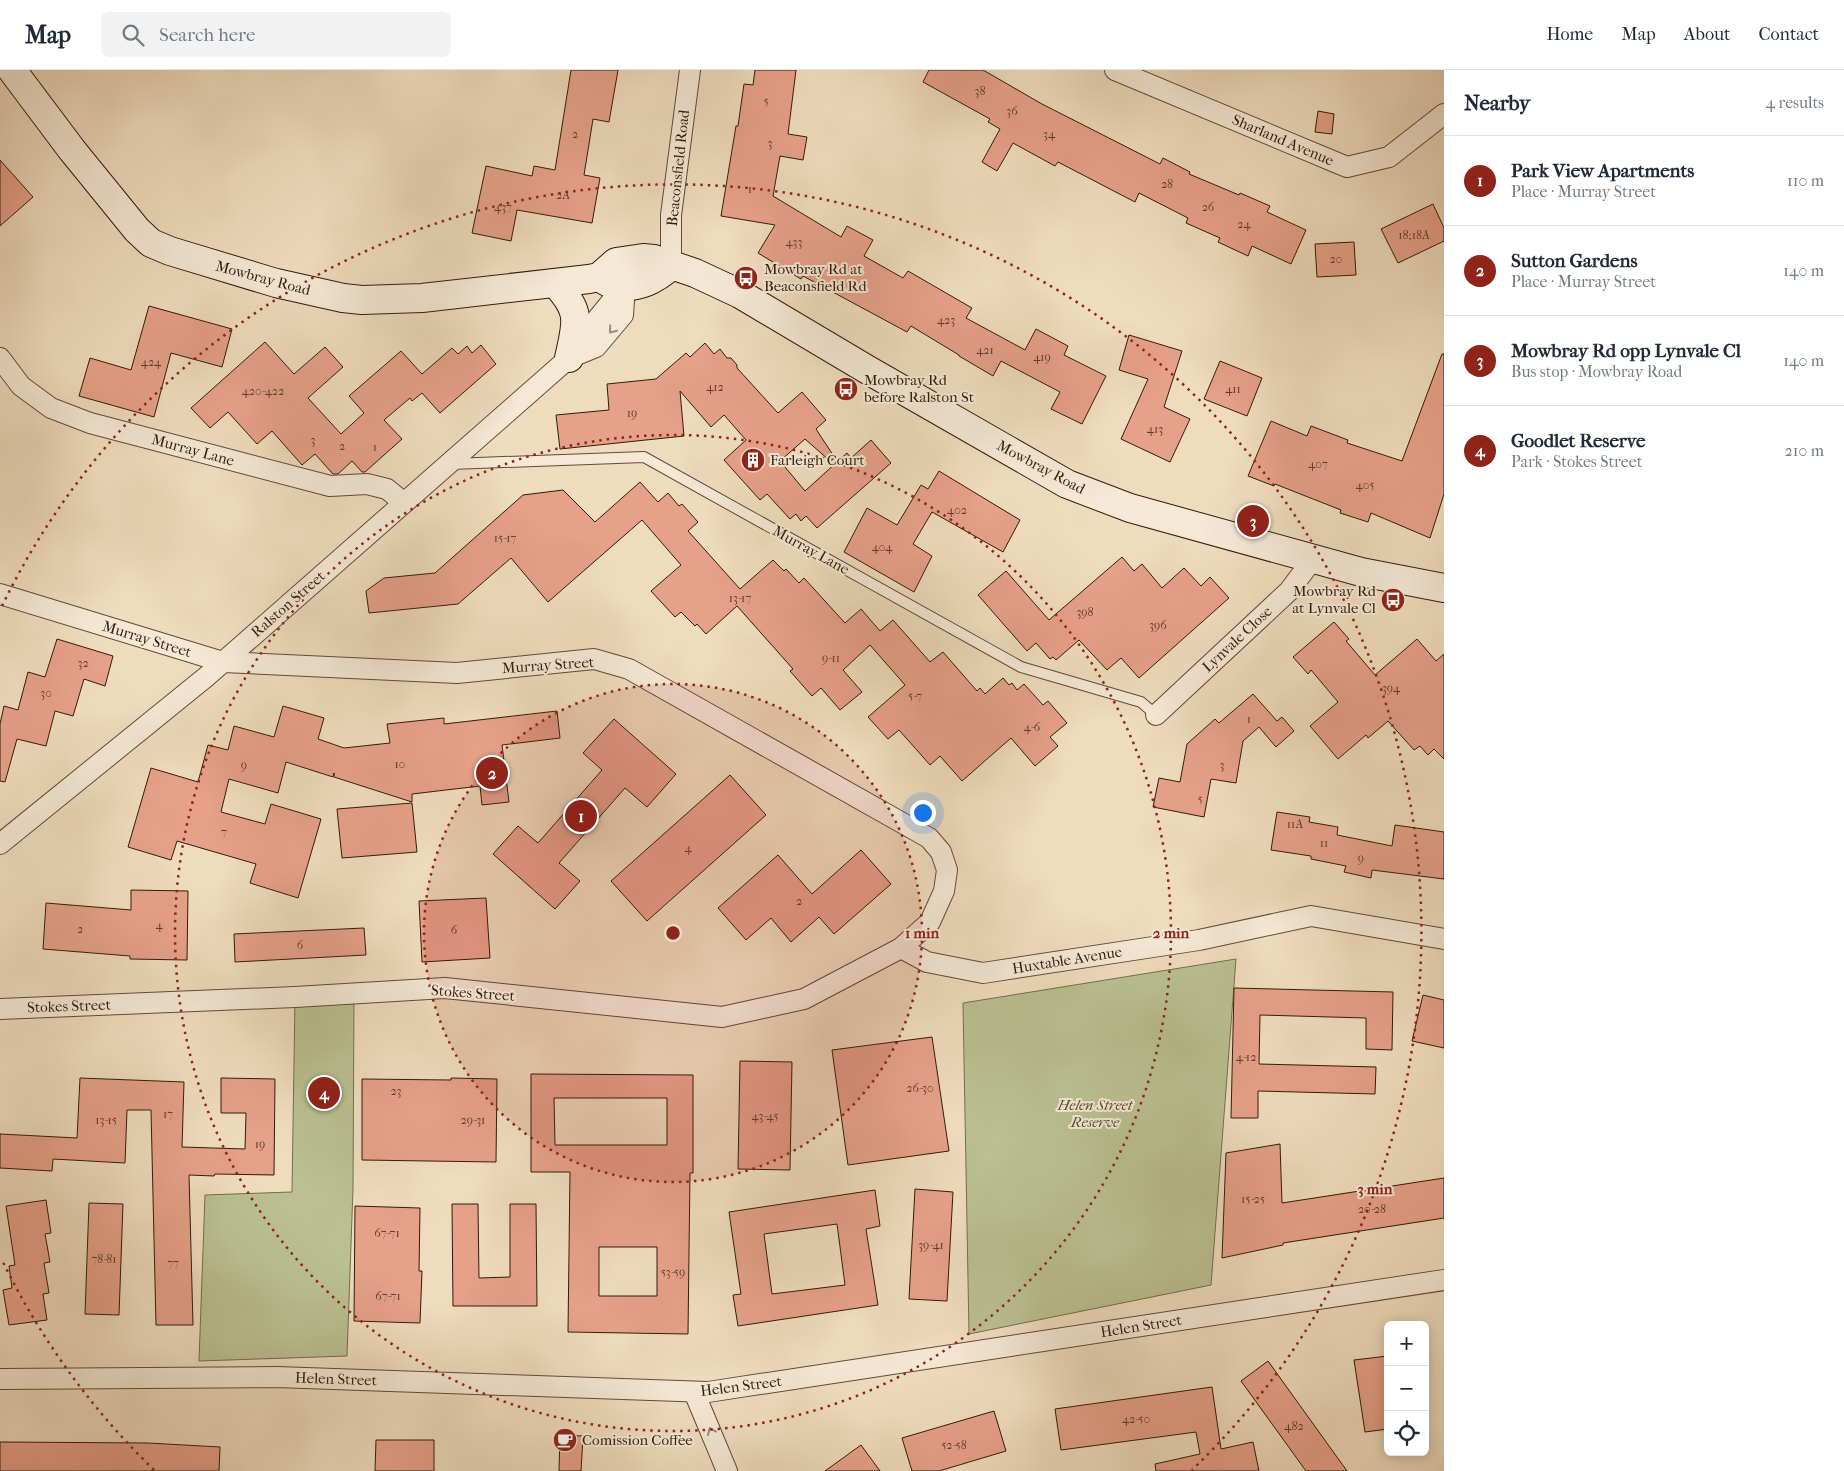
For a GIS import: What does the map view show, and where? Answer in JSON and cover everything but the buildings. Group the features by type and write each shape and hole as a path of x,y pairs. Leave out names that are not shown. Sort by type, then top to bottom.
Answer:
{"main road":[{"name":"Mowbray Road","path":"12,70 84,165 137,230 152,243 170,251 276,283 352,299 380,300 422,298 598,277 616,262 643,258 654,259 710,279 740,294 1067,484 1130,508 1361,572 1444,588"},
{"name":"Mowbray Road","path":"598,277 615,286 643,284 658,277 671,266"},
{"path":"555,283 568,297 574,310 576,324 569,358"}],"street":[{"name":"Beaconsfield Road","path":"671,266 671,215 690,70"},
{"name":"Sharland Avenue","path":"1115,70 1347,166 1389,157 1444,114"},
{"name":"Ralston Street","path":"0,844 206,677 569,358 596,347 623,315 626,285"},
{"name":"Murray Lane","path":"0,358 20,386 51,408 90,423 330,486 367,484 387,489 404,503"},
{"name":"Lynvale Close","path":"1156,715 1289,591 1313,558"},
{"name":"Murray Street","path":"0,594 223,662 457,673 594,659 629,668 929,838 941,852 947,870 944,891 930,922 901,948"},
{"name":"Huxtable Avenue","path":"901,948 927,962 983,973 1198,940 1311,916 1444,939"},
{"name":"Stokes Street","path":"0,1009 295,997 445,988 722,1018 804,999 901,948"},
{"name":"Helen Street","path":"0,1379 276,1377 708,1392 1444,1280"},
{"path":"694,1392 727,1471"}],"lane":[{"name":"Murray Lane","path":"450,464 644,457 1021,667 1142,702 1156,715"}],"green space":[{"name":"Helen Street Reserve","path":"1236,959 1211,1285 969,1334 963,1003"},
{"path":"354,994 353,1189 347,1356 199,1361 205,1195 292,1192 295,997"}],"place":[{"name":"Mowbray Rd at Beaconsfield Rd","path":"746,278"},
{"name":"Mowbray Rd before Ralston St","path":"846,389"},
{"name":"Farleigh Court","path":"753,460"},
{"name":"Mowbray Rd opp Lynvale Cl","path":"1253,521"},
{"name":"Mowbray Rd at Lynvale Cl","path":"1393,600"},
{"name":"Sutton Gardens","path":"492,773"},
{"name":"Park View Apartments","path":"581,816"},
{"name":"Goodlet Reserve","path":"324,1093"},
{"name":"Comission Coffee","path":"565,1440"}]}
